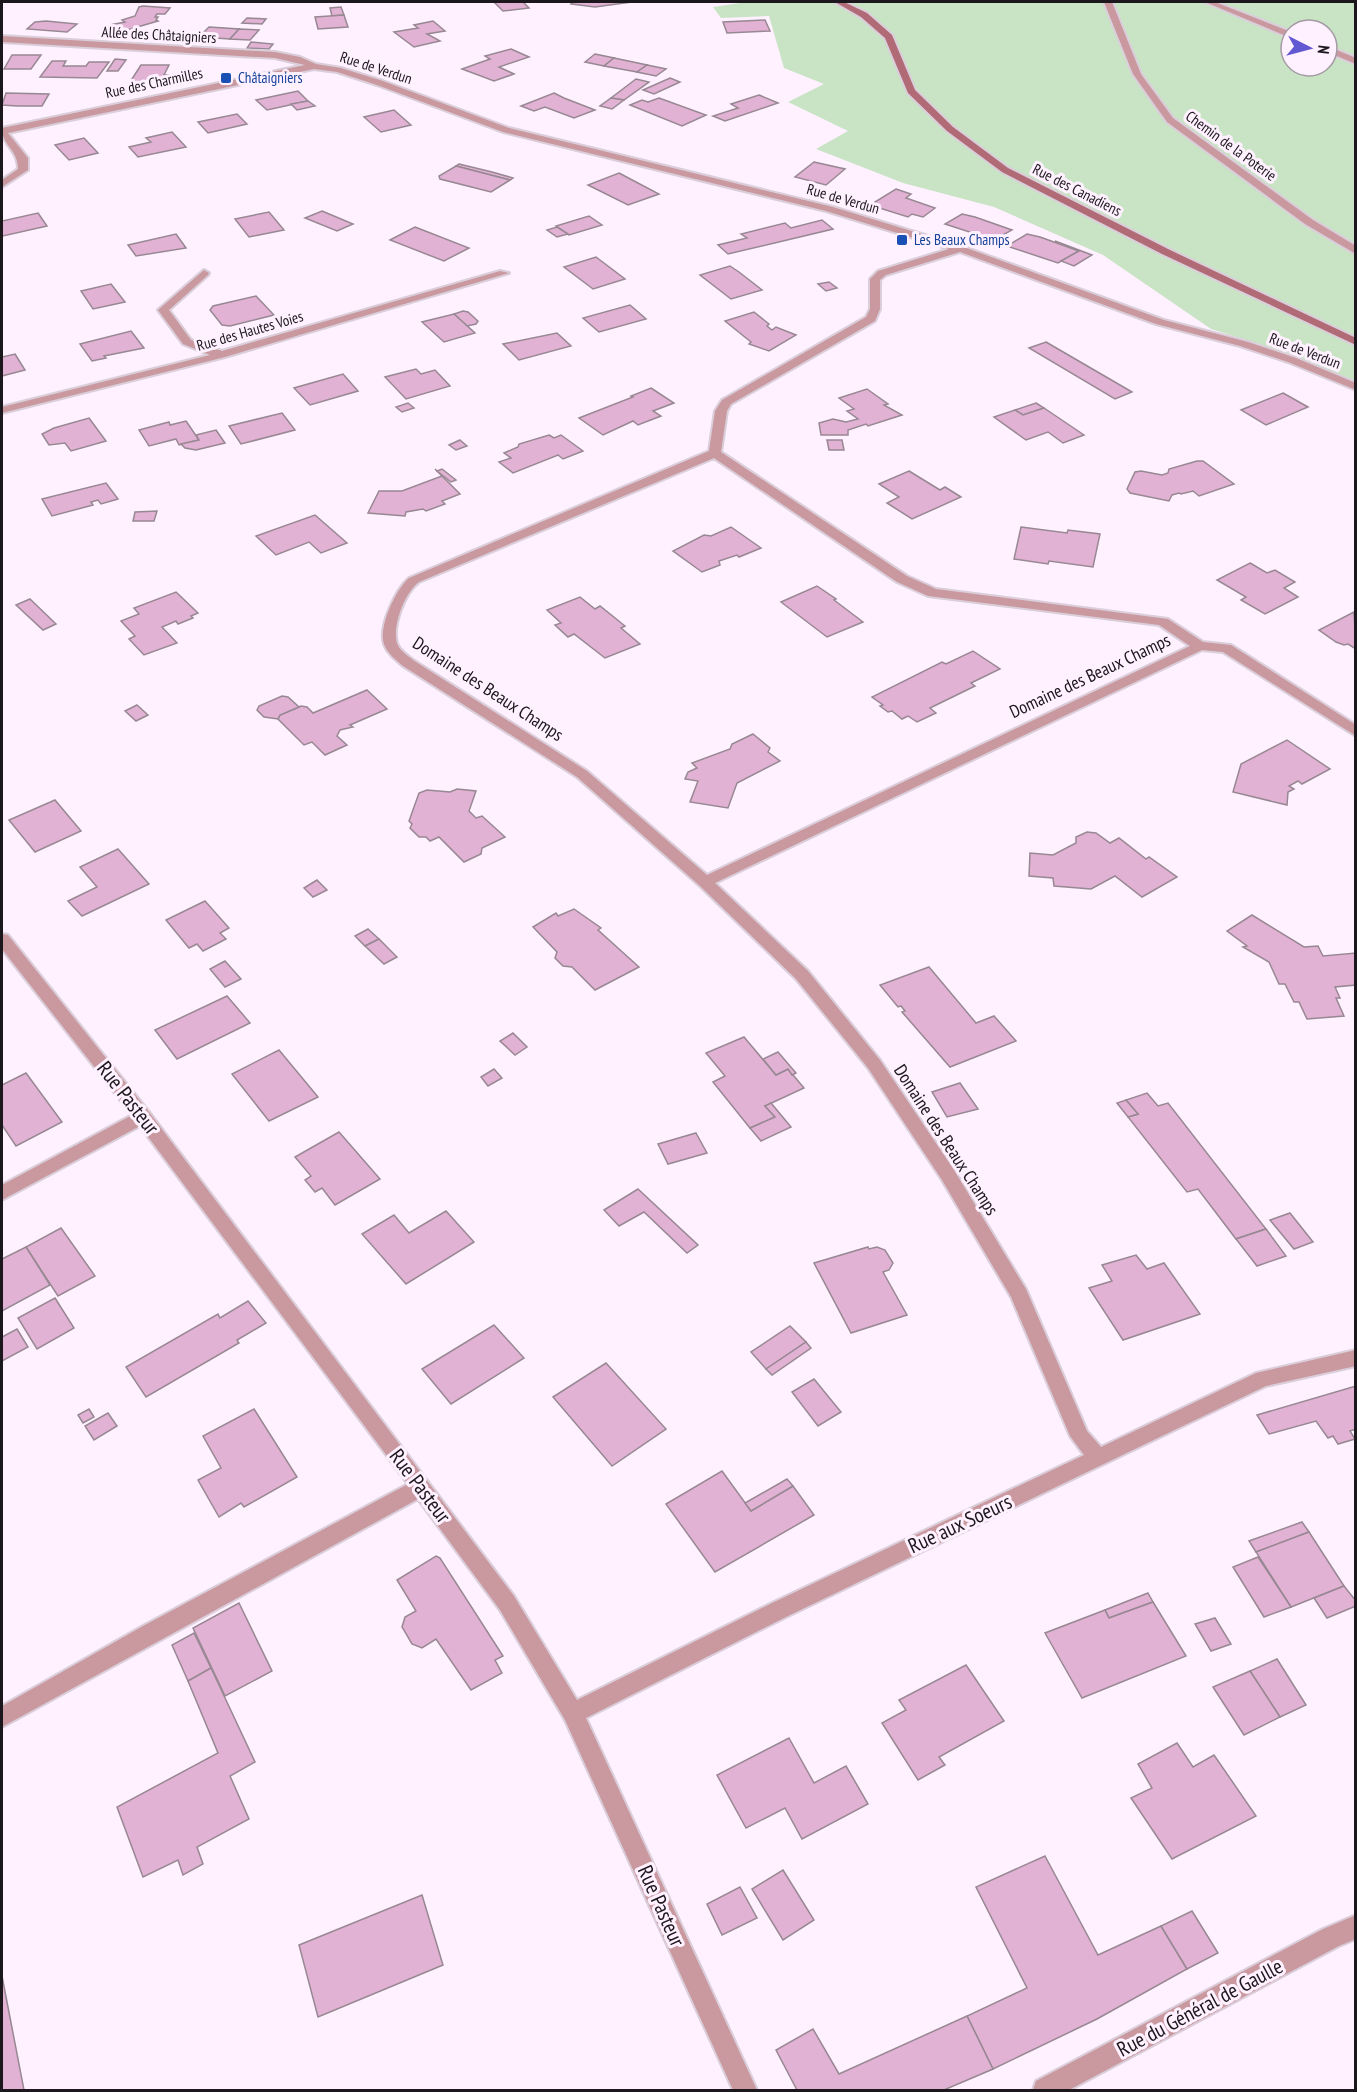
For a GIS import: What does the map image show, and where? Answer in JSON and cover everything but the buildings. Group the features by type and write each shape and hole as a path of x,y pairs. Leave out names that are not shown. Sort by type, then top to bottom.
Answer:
{"main road":[{"name":"Rue des Canadiens","path":"839,2 864,15 889,37 911,92 950,129 1005,170 1166,252 1356,342"}],"street":[{"name":"Chemin de la Poterie","path":"1108,2 1137,74 1170,120 1309,222 1356,251"},
{"path":"1209,2 1279,30"},
{"name":"Allée des Châtaigniers","path":"2,39 275,55 297,59 314,66"},
{"path":"1339,54 1356,61"},
{"name":"Rue des Charmilles","path":"2,131 314,66"},
{"name":"Rue de Verdun","path":"314,66 338,70 380,83 506,130 829,209 960,249 1024,270 1160,322 1292,360 1356,387"},
{"path":"2,131 23,158 24,170 2,184"},
{"path":"716,453 721,411 726,402 871,319 874,309 875,279 882,273 960,249"},
{"path":"204,273 163,310 187,342 221,356"},
{"name":"Rue des Hautes Voies","path":"2,410 221,356 504,273"},
{"name":"Domaine des Beaux Champs","path":"1099,1458 1080,1436 1019,1294 948,1175 874,1064 802,975 705,882 582,774 408,663 395,651 389,640 394,616 410,582 421,576 716,453 902,579 933,593 1163,622 1200,645 1226,648 1356,732"},
{"name":"Domaine des Beaux Champs","path":"705,882 1200,645"},
{"name":"Rue Pasteur","path":"2,939 143,1117 507,1603 573,1713 746,2091"},
{"path":"2,1193 143,1117"},
{"name":"Rue aux Soeurs","path":"573,1713 778,1610 1263,1379 1356,1358"},
{"path":"2,1717 150,1633 421,1486"},
{"name":"Rue du Général de Gaulle","path":"1045,2091 1331,1937 1356,1927"}],"green space":[{"path":"747,2 1355,2 1355,381 1288,353 1211,329 1103,255 994,207 903,183 816,149 848,131 788,102 824,84 784,68 769,16 721,18 713,7"}],"place":[{"name":"Châtaigniers","path":"226,78"},
{"name":"Les Beaux Champs","path":"902,240"}]}
